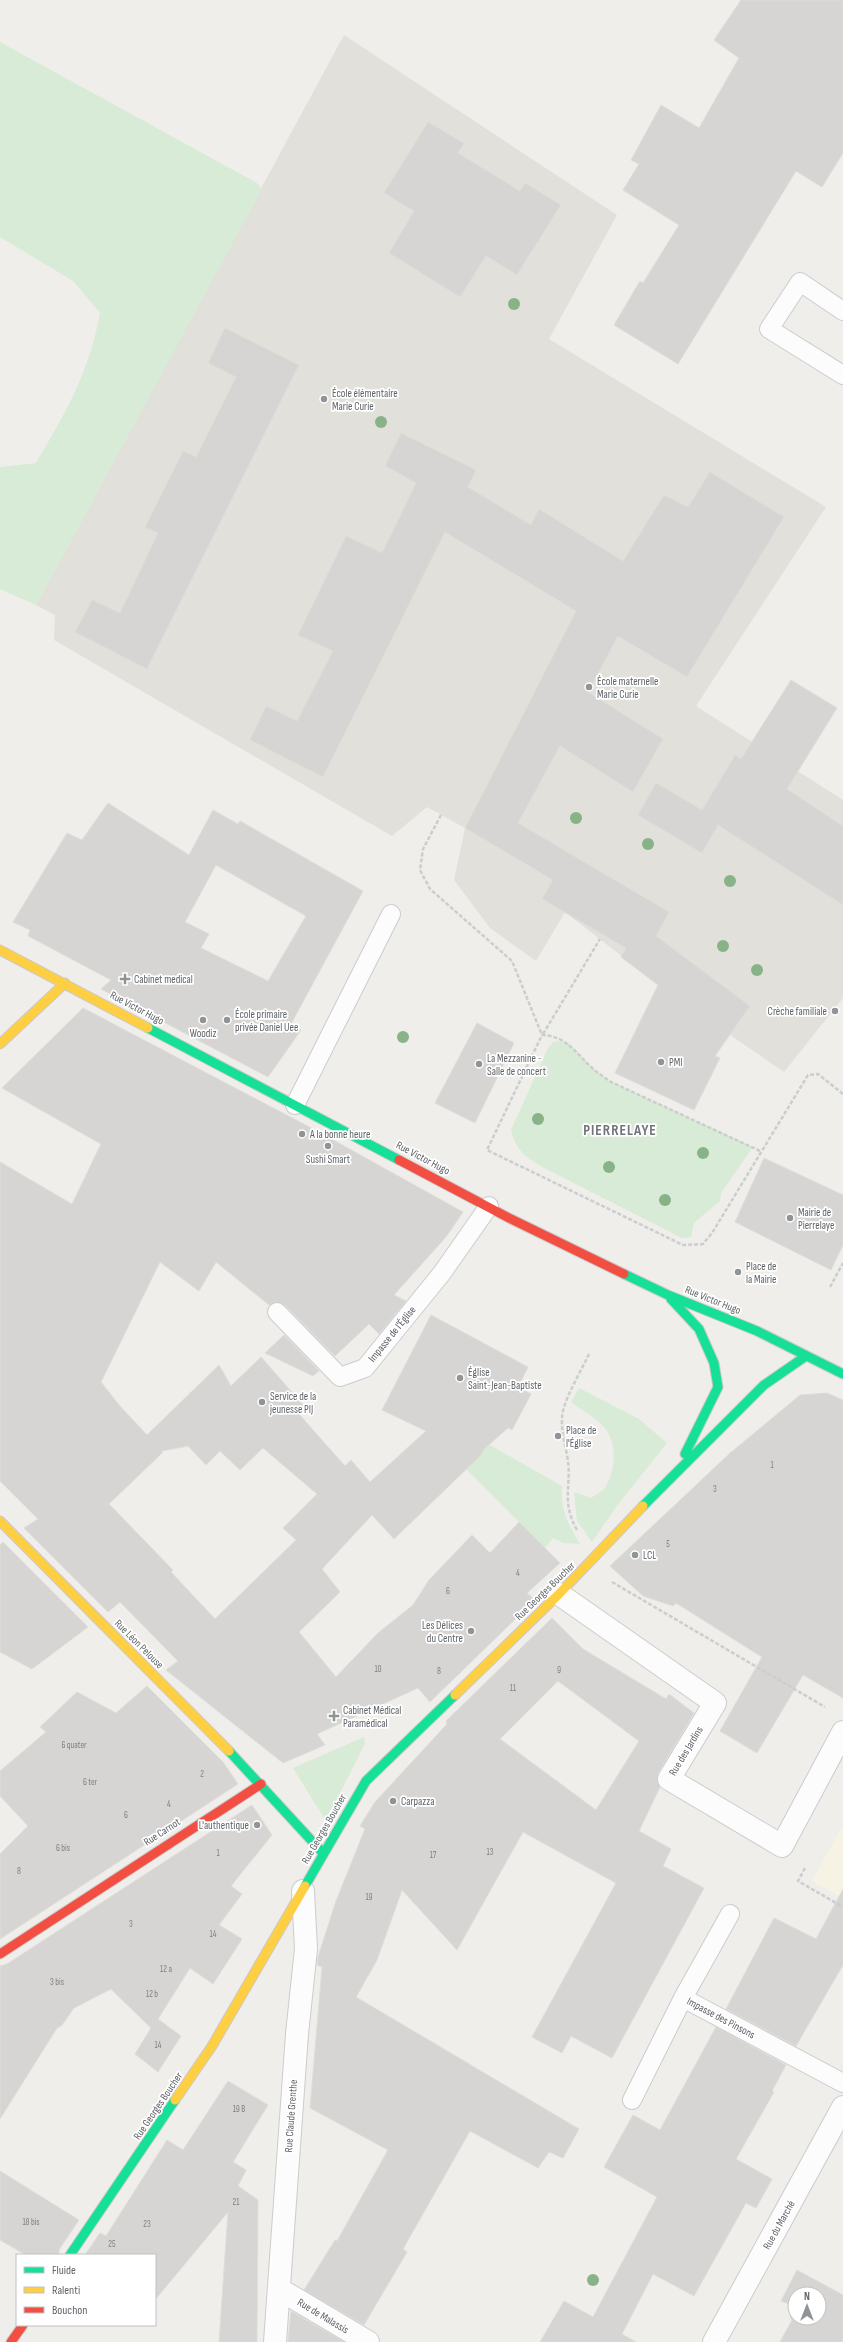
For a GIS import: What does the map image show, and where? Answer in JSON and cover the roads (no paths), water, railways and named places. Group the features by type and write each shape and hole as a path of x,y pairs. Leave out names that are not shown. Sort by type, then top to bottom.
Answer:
{"street":[{"name":"Rue Victor Hugo","path":"0,950 489,1206 668,1295 757,1331 806,1356 835,1365 843,1374"},
{"path":"0,1044 65,983"},
{"name":"Rue Georges Boucher","path":"668,1295 698,1329 714,1364 718,1387 705,1417 673,1475"},
{"name":"Rue Georges Boucher","path":"71,2254 212,2046 366,1781 560,1594 673,1475 764,1385 806,1356"},
{"name":"Rue Léon Pelouse","path":"0,1521 261,1784"},
{"name":"Rue des Jardins","path":"560,1594 715,1703 669,1779 782,1846 843,1732"},
{"path":"261,1784 323,1853"},
{"name":"Rue Carnot","path":"0,1954 261,1784"},
{"name":"Rue Claude Grenthe","path":"275,2342 297,2034 306,1949 303,1891"},
{"name":"Rue du Marché","path":"715,2342 843,2107"},
{"name":"Rue de Malassis","path":"279,2289 368,2342"},
{"path":"11,2342 22,2326"}],"lane":[{"path":"843,311 800,282 769,329 843,375"},
{"path":"295,1104 391,914"},
{"name":"Impasse de l'Église","path":"277,1312 340,1377 365,1368 442,1273 489,1206"},
{"name":"Impasse des Pinsons","path":"730,1914 683,1998 843,2083"},
{"path":"632,2100 683,1998"}],"place":[{"name":"École élémentaire Marie Curie","path":"324,399"},
{"name":"École maternelle Marie Curie","path":"589,687"},
{"name":"Cabinet medical","path":"125,979"},
{"name":"Crèche familiale","path":"835,1011"},
{"name":"Woodiz","path":"203,1020"},
{"name":"École primaire privée Daniel Uee","path":"227,1020"},
{"name":"PMI","path":"661,1062"},
{"name":"La Mezzanine - Salle de concert","path":"479,1064"},
{"name":"A la bonne heure","path":"302,1134"},
{"name":"Sushi Smart","path":"328,1146"},
{"name":"Mairie de Pierrelaye","path":"790,1218"},
{"name":"Place de la Mairie","path":"738,1272"},
{"name":"Église Saint-Jean-Baptiste","path":"460,1378"},
{"name":"Service de la jeunesse PIJ","path":"262,1402"},
{"name":"Place de l'Église","path":"558,1436"},
{"name":"LCL","path":"635,1555"},
{"name":"Les Délices du Centre","path":"471,1631"},
{"name":"Cabinet Médical Paramédical","path":"334,1716"},
{"name":"Carpazza","path":"393,1801"},
{"name":"L'authentique","path":"257,1825"}],"district":[{"name":"PIERRELAYE","path":"620,1130"}]}
